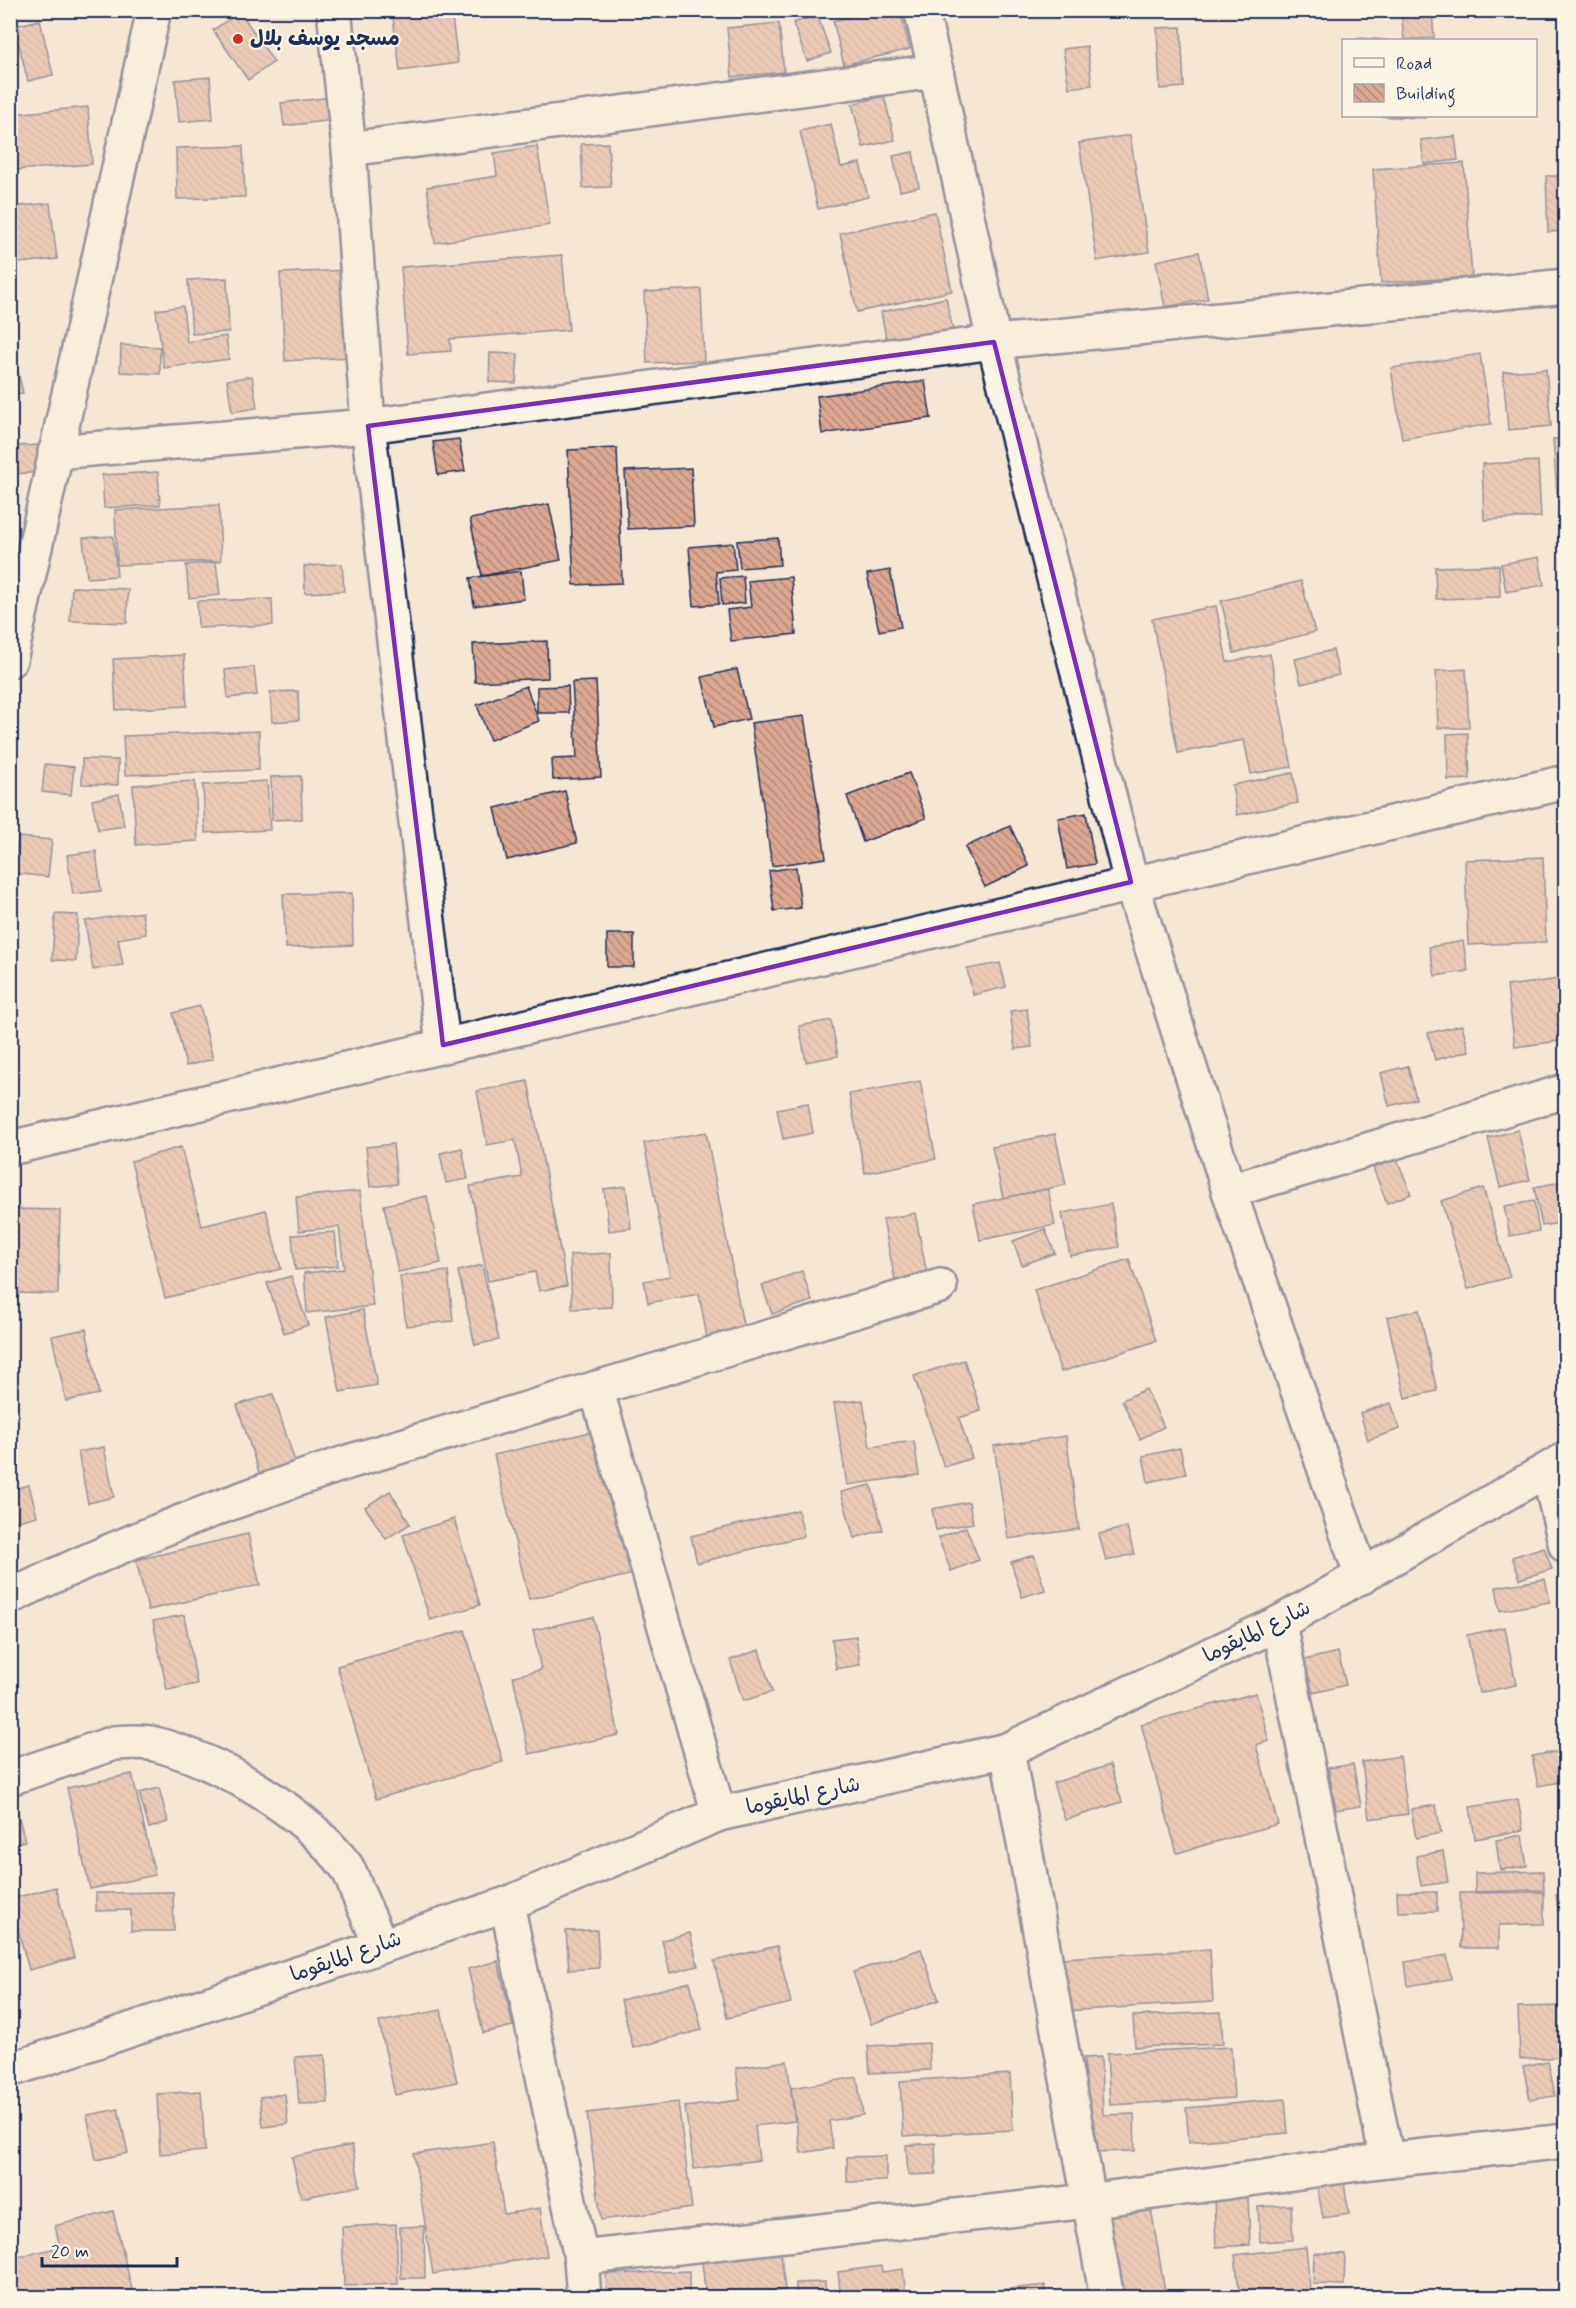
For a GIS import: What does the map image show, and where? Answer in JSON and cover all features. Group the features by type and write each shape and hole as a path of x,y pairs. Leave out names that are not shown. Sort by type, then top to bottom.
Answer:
{"street":[{"path":"10,660 21,561 55,452 154,10"},
{"path":"334,10 349,149 368,426 443,1044"},
{"path":"921,10 994,342 1131,882 1229,1191 1362,1577"},
{"path":"349,149 936,71"},
{"path":"55,452 368,426 994,342 1566,286"},
{"path":"10,1148 1131,882 1566,782"},
{"path":"1229,1191 1566,1091"},
{"path":"10,1597 192,1517 268,1488 348,1462 940,1286"},
{"path":"596,1388 718,1814"},
{"path":"1557,1464 1566,1546"},
{"name":"شارع المايقوما","path":"11,2066 507,1904 718,1814 1007,1750 1279,1623 1557,1464"},
{"path":"1279,1623 1387,2160"},
{"path":"10,1778 114,1743 130,1741 154,1744 189,1756 239,1779 288,1811 323,1839 347,1868 381,1946"},
{"path":"1007,1750 1107,2298"},
{"path":"507,1904 581,2258 584,2298"},
{"path":"581,2258 1088,2201 1387,2160 1566,2141"}],"highlighted area":[{"path":"994,342 1131,882 443,1045 368,426"}],"building":[{"path":"392,10 451,10 458,63 400,71"},
{"path":"875,10 900,10 910,49 844,65 833,21"},
{"path":"1401,10 1432,10 1434,38 1404,39"},
{"path":"240,12 274,62 248,80 213,30"},
{"path":"817,15 831,53 807,61 793,23"},
{"path":"40,20 53,75 28,81 14,26"},
{"path":"779,23 784,72 732,77 727,28"},
{"path":"1181,27 1184,87 1160,89 1157,28"},
{"path":"1087,46 1092,85 1069,88 1063,49"},
{"path":"210,77 213,119 179,122 175,80"},
{"path":"884,96 895,140 863,147 852,104"},
{"path":"331,97 334,120 284,126 281,103"},
{"path":"88,107 92,164 16,170 12,114"},
{"path":"831,124 841,167 860,163 868,197 818,209 800,131"},
{"path":"1130,135 1149,252 1097,261 1079,143"},
{"path":"1455,136 1458,160 1424,164 1421,140"},
{"path":"608,143 611,187 583,188 581,144"},
{"path":"243,146 245,197 177,199 176,148"},
{"path":"537,146 550,225 435,243 427,187 497,176 494,153"},
{"path":"913,152 919,187 900,191 893,156"},
{"path":"1464,163 1472,277 1381,283 1373,169"},
{"path":"1546,176 1566,176 1566,231 1548,232"},
{"path":"50,203 57,259 10,264 10,207"},
{"path":"935,212 952,291 857,312 840,233"},
{"path":"1199,252 1208,299 1165,307 1156,261"},
{"path":"562,255 569,330 450,339 451,351 408,354 401,267"},
{"path":"348,270 352,357 285,361 280,273"},
{"path":"227,278 229,332 192,334 188,280"},
{"path":"701,289 704,361 647,363 644,292"},
{"path":"946,298 953,330 887,343 881,312"},
{"path":"183,306 187,342 226,336 229,359 164,368 156,310"},
{"path":"10,339 23,393 10,396"},
{"path":"121,345 160,347 160,374 120,372"},
{"path":"490,353 518,354 516,383 489,382"},
{"path":"1480,354 1491,424 1402,439 1391,368"},
{"path":"1546,369 1551,426 1508,430 1503,372"},
{"path":"252,376 257,408 232,412 227,380"},
{"path":"925,381 931,418 822,434 817,396"},
{"path":"1566,438 1566,492 1557,493 1553,439"},
{"path":"459,439 465,471 438,475 433,442"},
{"path":"48,445 49,472 10,474 10,446"},
{"path":"617,448 622,583 574,585 568,450"},
{"path":"1538,461 1541,517 1484,520 1482,464"},
{"path":"691,468 694,526 628,529 625,471"},
{"path":"158,472 160,505 104,508 102,475"},
{"path":"549,504 561,560 482,576 470,519"},
{"path":"219,505 221,561 117,565 115,510"},
{"path":"113,536 117,576 87,578 83,538"},
{"path":"778,538 780,565 740,568 737,541"},
{"path":"733,543 736,570 716,572 719,604 694,606 689,547"},
{"path":"1539,557 1544,585 1506,592 1501,564"},
{"path":"216,562 220,595 189,598 186,565"},
{"path":"342,564 344,591 305,593 304,566"},
{"path":"1499,565 1500,597 1436,599 1435,567"},
{"path":"890,570 901,627 879,631 867,574"},
{"path":"521,571 524,599 474,606 470,578"},
{"path":"743,576 745,603 722,605 720,578"},
{"path":"791,577 796,634 731,641 727,610 751,607 748,581"},
{"path":"1301,581 1315,632 1234,653 1221,601"},
{"path":"72,587 128,589 127,623 70,621"},
{"path":"272,599 273,625 198,628 197,601"},
{"path":"1216,606 1227,662 1270,654 1292,767 1251,774 1244,740 1178,753 1152,619"},
{"path":"547,641 548,678 475,682 473,644"},
{"path":"1333,650 1339,675 1301,684 1295,659"},
{"path":"184,655 187,706 116,710 113,659"},
{"path":"254,667 257,695 228,698 225,670"},
{"path":"737,669 749,719 714,727 702,677"},
{"path":"1466,669 1469,728 1438,728 1436,671"},
{"path":"596,681 601,777 553,780 552,759 577,758 572,682"},
{"path":"526,686 539,721 490,740 477,705"},
{"path":"568,686 569,713 537,713 537,687"},
{"path":"298,691 299,720 272,722 270,692"},
{"path":"804,716 826,858 772,866 751,723"},
{"path":"259,731 259,770 125,775 123,736"},
{"path":"1468,733 1470,779 1448,780 1447,734"},
{"path":"82,759 118,760 118,785 82,784"},
{"path":"45,764 74,767 71,795 42,792"},
{"path":"909,773 926,818 863,842 847,796"},
{"path":"1293,773 1298,803 1237,815 1232,785"},
{"path":"301,776 302,819 272,820 271,777"},
{"path":"195,781 198,841 136,845 133,785"},
{"path":"267,781 270,830 205,833 203,785"},
{"path":"565,791 577,843 507,860 495,808"},
{"path":"119,794 124,826 98,830 92,800"},
{"path":"1086,813 1095,864 1067,869 1058,818"},
{"path":"1010,826 1029,866 985,887 965,847"},
{"path":"18,837 52,840 48,877 14,873"},
{"path":"96,851 101,891 73,894 67,855"},
{"path":"1543,857 1546,942 1468,945 1465,860"},
{"path":"796,867 801,908 774,911 769,871"},
{"path":"352,893 353,945 286,948 283,894"},
{"path":"1566,905 1566,958 1562,958 1560,906"},
{"path":"142,912 146,934 118,939 123,965 93,970 85,921"},
{"path":"55,914 78,915 76,961 52,960"},
{"path":"607,934 634,934 634,967 607,967"},
{"path":"1463,941 1468,971 1435,976 1429,947"},
{"path":"1000,963 1006,987 973,995 967,969"},
{"path":"1566,978 1566,1040 1515,1047 1507,986"},
{"path":"200,1006 213,1059 186,1066 173,1013"},
{"path":"1027,1009 1032,1047 1015,1049 1010,1011"},
{"path":"831,1020 838,1056 806,1062 799,1026"},
{"path":"1462,1025 1469,1051 1435,1060 1428,1033"},
{"path":"1408,1066 1416,1099 1389,1106 1381,1073"},
{"path":"528,1081 567,1286 539,1291 535,1272 488,1281 470,1186 522,1177 515,1140 487,1145 477,1091"},
{"path":"920,1081 936,1159 865,1173 849,1094"},
{"path":"808,1103 813,1133 783,1139 777,1109"},
{"path":"1518,1130 1530,1180 1500,1187 1488,1138"},
{"path":"706,1132 744,1330 707,1337 699,1294 648,1303 644,1281 670,1276 644,1143"},
{"path":"1055,1134 1066,1185 1003,1198 992,1147"},
{"path":"393,1144 397,1184 370,1187 366,1147"},
{"path":"181,1147 202,1226 266,1210 281,1269 165,1298 131,1161"},
{"path":"462,1148 468,1179 446,1183 440,1153"},
{"path":"1397,1159 1411,1194 1387,1203 1373,1168"},
{"path":"1566,1181 1566,1222 1542,1226 1534,1187"},
{"path":"626,1186 631,1228 609,1231 604,1189"},
{"path":"1483,1188 1510,1277 1468,1289 1441,1201"},
{"path":"1048,1189 1055,1225 980,1240 973,1204"},
{"path":"360,1191 373,1306 307,1313 304,1273 344,1269 339,1227 299,1231 296,1197"},
{"path":"427,1196 441,1263 398,1272 384,1205"},
{"path":"1534,1201 1539,1231 1510,1236 1504,1206"},
{"path":"1111,1204 1119,1247 1070,1256 1062,1213"},
{"path":"10,1209 60,1210 58,1294 10,1293"},
{"path":"915,1213 927,1274 895,1280 883,1219"},
{"path":"1045,1229 1055,1253 1022,1265 1013,1241"},
{"path":"335,1232 338,1266 295,1270 292,1235"},
{"path":"611,1253 612,1307 572,1309 570,1255"},
{"path":"1129,1259 1156,1341 1061,1372 1034,1290"},
{"path":"482,1265 499,1340 475,1345 458,1271"},
{"path":"448,1271 453,1321 406,1326 400,1276"},
{"path":"802,1271 812,1301 772,1314 762,1285"},
{"path":"291,1276 308,1325 284,1333 267,1283"},
{"path":"363,1310 377,1385 340,1392 326,1317"},
{"path":"1419,1310 1437,1391 1405,1398 1387,1317"},
{"path":"86,1329 99,1394 66,1401 52,1336"},
{"path":"964,1360 981,1411 959,1418 972,1458 944,1467 914,1376"},
{"path":"1146,1389 1164,1427 1140,1439 1122,1400"},
{"path":"273,1394 298,1471 262,1482 237,1405"},
{"path":"863,1400 870,1447 914,1441 919,1475 847,1485 834,1403"},
{"path":"1391,1403 1400,1429 1368,1440 1360,1413"},
{"path":"599,1430 633,1574 529,1599 494,1455"},
{"path":"1066,1436 1079,1529 1008,1539 994,1446"},
{"path":"104,1447 114,1497 88,1503 78,1452"},
{"path":"1180,1448 1186,1474 1148,1482 1143,1456"},
{"path":"29,1485 37,1516 11,1523 10,1490"},
{"path":"871,1485 883,1530 854,1538 841,1492"},
{"path":"390,1491 410,1524 386,1539 365,1507"},
{"path":"969,1502 973,1523 936,1530 932,1509"},
{"path":"798,1510 804,1536 697,1563 691,1536"},
{"path":"454,1519 480,1605 430,1620 403,1535"},
{"path":"966,1527 979,1560 951,1571 938,1538"},
{"path":"1127,1527 1134,1554 1106,1561 1099,1534"},
{"path":"248,1534 260,1585 148,1610 136,1560"},
{"path":"1544,1547 1552,1569 1520,1579 1512,1557"},
{"path":"1034,1555 1045,1590 1022,1597 1011,1562"},
{"path":"1545,1579 1550,1602 1500,1611 1496,1587"},
{"path":"184,1615 197,1684 167,1690 153,1621"},
{"path":"593,1617 619,1735 529,1754 513,1676 541,1670 533,1630"},
{"path":"1505,1627 1516,1685 1479,1693 1467,1635"},
{"path":"465,1630 503,1762 376,1799 337,1666"},
{"path":"856,1636 860,1665 836,1669 832,1639"},
{"path":"759,1650 772,1692 743,1701 730,1660"},
{"path":"1338,1652 1346,1685 1313,1693 1304,1660"},
{"path":"1256,1693 1269,1741 1256,1745 1278,1824 1177,1853 1141,1724"},
{"path":"1566,1750 1566,1781 1538,1786 1532,1756"},
{"path":"1400,1756 1408,1814 1369,1819 1362,1762"},
{"path":"1353,1764 1361,1806 1336,1810 1328,1768"},
{"path":"1110,1765 1122,1802 1065,1820 1053,1783"},
{"path":"132,1774 155,1875 90,1889 67,1788"},
{"path":"159,1788 168,1822 149,1828 139,1793"},
{"path":"1518,1799 1523,1830 1475,1839 1470,1807"},
{"path":"1436,1805 1441,1833 1416,1838 1411,1809"},
{"path":"17,1810 25,1841 10,1845 10,1812"},
{"path":"1522,1835 1527,1866 1500,1870 1496,1840"},
{"path":"1443,1851 1448,1882 1421,1886 1416,1856"},
{"path":"1543,1871 1544,1890 1475,1892 1475,1873"},
{"path":"56,1887 74,1958 29,1970 10,1899"},
{"path":"173,1892 174,1931 131,1931 131,1910 96,1911 96,1893"},
{"path":"1397,1892 1437,1892 1437,1911 1398,1912"},
{"path":"1544,1892 1544,1924 1499,1925 1499,1948 1461,1948 1460,1893"},
{"path":"1566,1893 1566,1930 1561,1931 1556,1895"},
{"path":"597,1930 599,1968 569,1970 566,1931"},
{"path":"690,1933 698,1966 670,1973 662,1940"},
{"path":"777,1946 791,2003 727,2018 714,1961"},
{"path":"921,1949 939,2000 871,2024 853,1972"},
{"path":"1210,1949 1213,2002 1065,2011 1062,1958"},
{"path":"1447,1955 1451,1979 1408,1986 1405,1962"},
{"path":"498,1961 513,2026 483,2033 468,1969"},
{"path":"690,1982 702,2030 633,2048 621,2000"},
{"path":"1566,2006 1566,2057 1520,2059 1518,2007"},
{"path":"441,2010 457,2082 395,2095 379,2022"},
{"path":"1221,2012 1223,2044 1135,2047 1133,2016"},
{"path":"929,2043 930,2070 870,2073 868,2046"},
{"path":"1231,2047 1234,2098 1110,2105 1107,2053"},
{"path":"325,2055 328,2103 299,2104 295,2057"},
{"path":"1101,2057 1103,2115 1134,2114 1135,2151 1087,2152 1084,2058"},
{"path":"787,2061 795,2121 755,2126 759,2160 694,2169 685,2107 740,2100 736,2068"},
{"path":"1548,2061 1555,2096 1530,2100 1523,2066"},
{"path":"1010,2074 1013,2130 903,2136 900,2081"},
{"path":"857,2077 863,2115 829,2121 833,2148 801,2153 791,2088"},
{"path":"201,2091 205,2151 160,2154 157,2094"},
{"path":"285,2094 288,2124 263,2127 260,2097"},
{"path":"1285,2099 1288,2133 1189,2142 1186,2108"},
{"path":"678,2102 692,2208 601,2220 587,2113"},
{"path":"118,2109 128,2153 96,2160 87,2115"},
{"path":"493,2142 504,2214 540,2208 547,2256 433,2274 414,2154"},
{"path":"935,2143 936,2174 908,2175 906,2145"},
{"path":"352,2145 360,2186 301,2198 292,2157"},
{"path":"886,2156 886,2181 847,2182 847,2157"},
{"path":"1344,2182 1349,2214 1323,2218 1317,2186"},
{"path":"1248,2196 1250,2245 1216,2247 1214,2198"},
{"path":"1150,2202 1166,2298 1121,2298 1106,2208"},
{"path":"1291,2205 1293,2240 1260,2242 1258,2207"},
{"path":"113,2211 134,2298 16,2298 10,2275 10,2259 60,2247 55,2226"},
{"path":"396,2224 398,2284 344,2286 342,2227"},
{"path":"424,2226 425,2278 401,2278 400,2227"},
{"path":"780,2245 785,2290 706,2298 701,2253"},
{"path":"1306,2247 1311,2298 1240,2298 1235,2255"},
{"path":"1314,2253 1345,2254 1344,2285 1313,2284"},
{"path":"881,2266 882,2272 903,2269 906,2298 841,2298 838,2272"},
{"path":"689,2271 689,2298 607,2298 606,2274"},
{"path":"825,2282 826,2298 796,2298 796,2283"},
{"path":"1045,2285 1047,2298 962,2298 962,2294"},
{"path":"793,2293 793,2298 762,2298 761,2294"}],"place":[{"name":"مسجد يوسف بلال","path":"238,39"}]}
